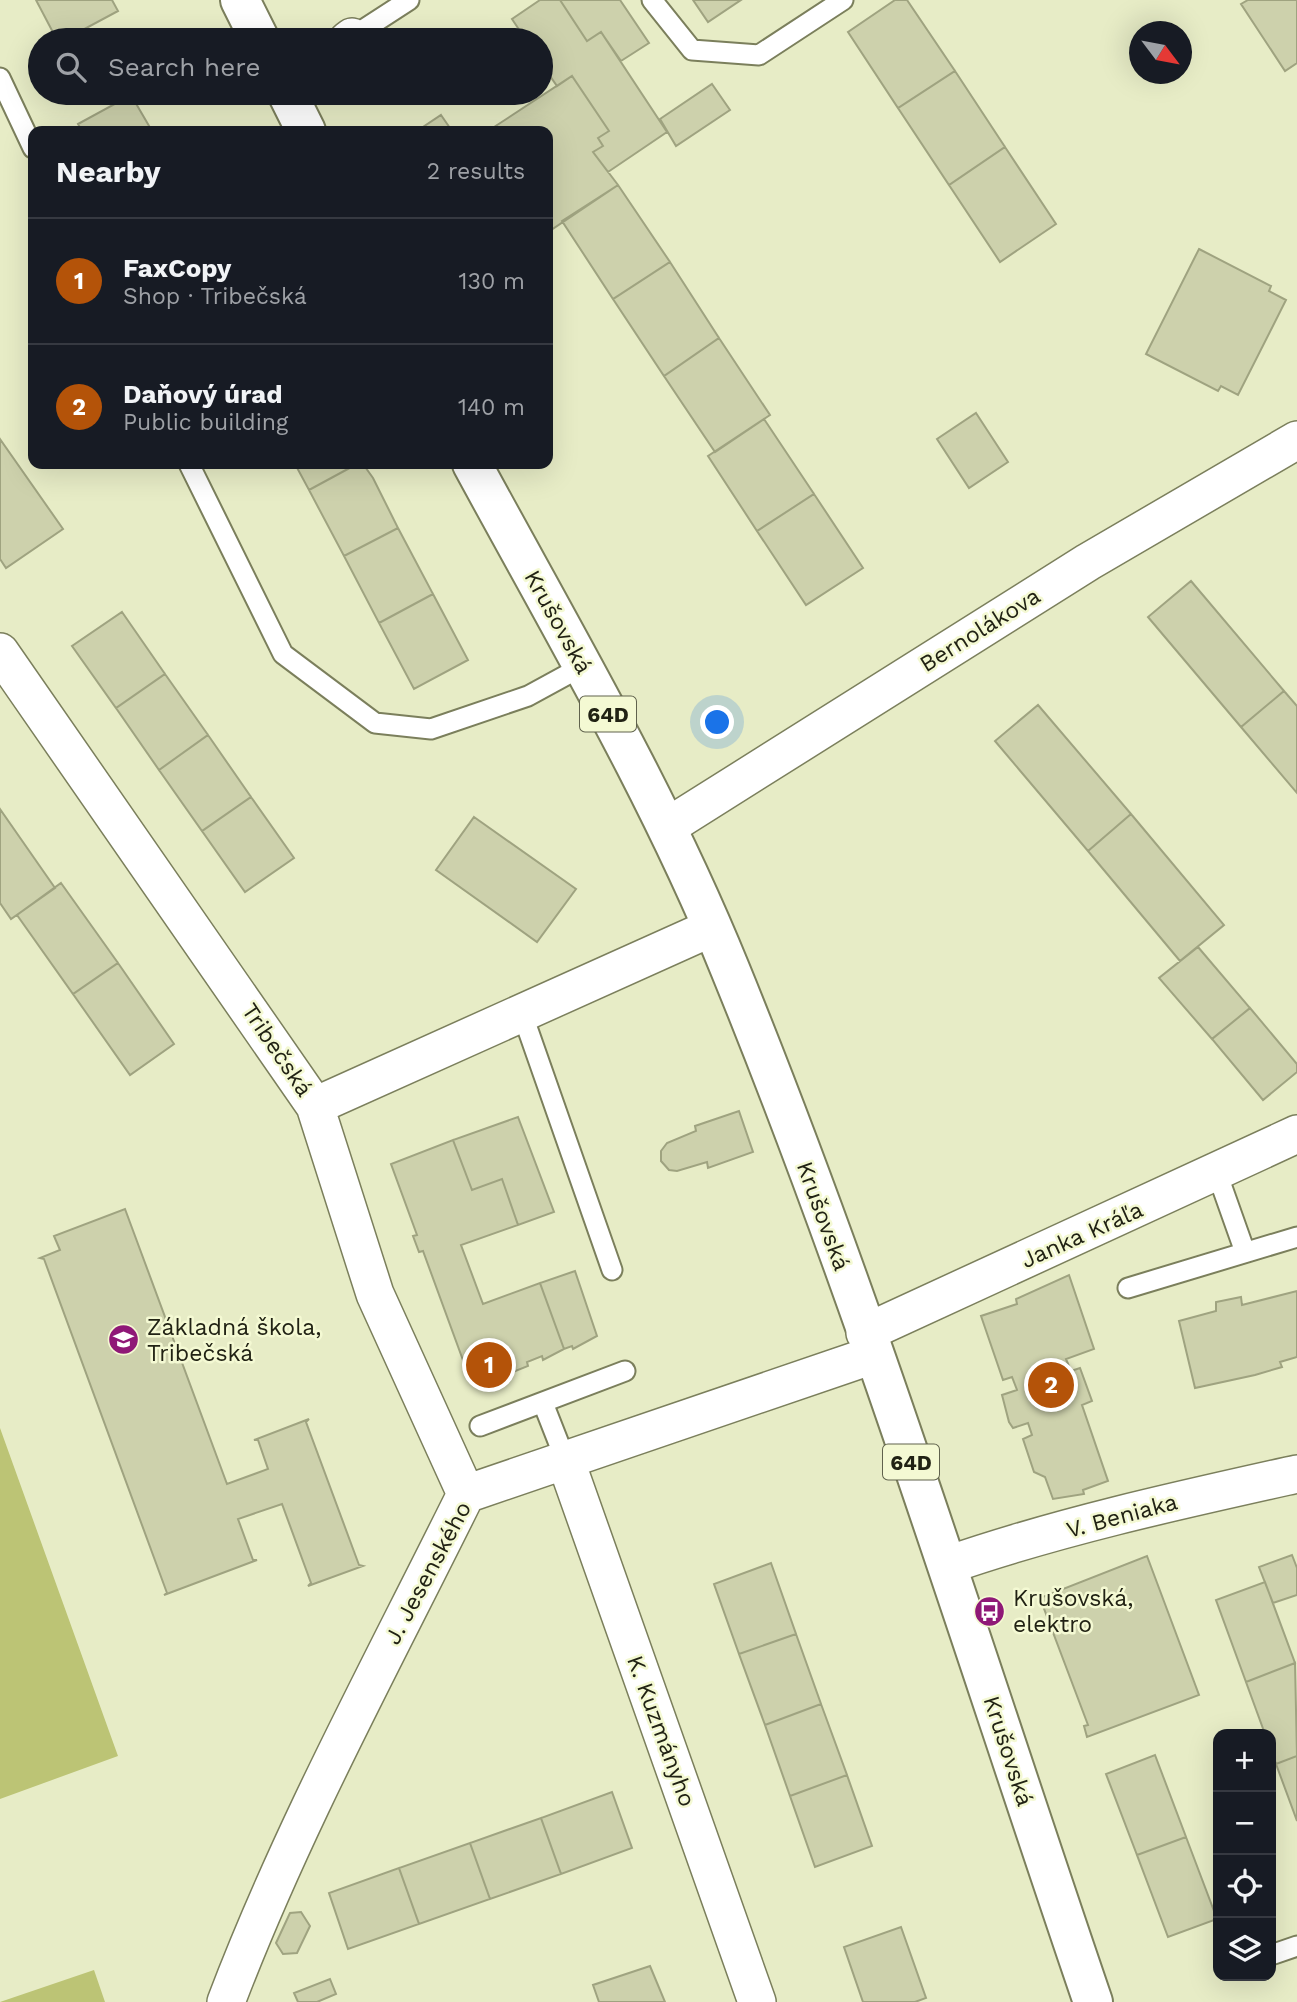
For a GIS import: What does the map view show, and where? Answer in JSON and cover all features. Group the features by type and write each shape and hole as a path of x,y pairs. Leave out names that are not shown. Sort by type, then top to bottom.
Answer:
{"main road":[{"path":"240,0 254,28"},
{"path":"293,105 304,126"},
{"name":"Krušovská","path":"474,469 583,666 667,827 711,928 806,1167 948,1565 1093,2002"}],"street":[{"name":"Bernolákova","path":"667,827 1077,569 1297,440"},
{"name":"Tribečská","path":"0,652 315,1106 375,1294 466,1494"},
{"path":"315,1106 711,928"},
{"name":"Janka Kráľa","path":"869,1344 1297,1134"},
{"name":"J. Jesenského","path":"226,2002 266,1900 339,1743 466,1494 496,1486 869,1344"},
{"name":"K. Kuzmányho","path":"565,1459 757,2002"},
{"name":"V. Beniaka","path":"948,1565 985,1552 1151,1508 1297,1474"}],"lane":[{"path":"367,28 409,0"},
{"path":"652,0 692,50 759,55 843,0"},
{"path":"0,78 28,137"},
{"path":"191,469 283,654 375,723 431,729 528,696 583,666"},
{"path":"522,1013 612,1270"},
{"path":"1217,1172 1245,1252"},
{"path":"1128,1288 1297,1237"},
{"path":"480,1426 625,1371"},
{"path":"544,1403 565,1459"},
{"path":"1276,1953 1297,1946"}],"green space":[{"path":"0,1428 118,1756 0,1799"},
{"path":"94,1970 105,2002 0,2002"}],"building":[{"path":"36,0 112,0 118,11 86,28 51,28"},
{"path":"540,0 560,0 587,41 601,32 667,132 608,172 593,152 603,146 598,138 609,131 572,76 557,86 553,80 553,28 518,28 512,19"},
{"path":"560,0 620,0 649,43 621,61 601,32 587,41"},
{"path":"693,0 741,0 708,22"},
{"path":"895,0 907,0 955,71 898,108 848,32"},
{"path":"1248,0 1297,0 1297,63 1285,71 1241,4"},
{"path":"955,71 1005,147 949,185 898,108"},
{"path":"572,76 609,131 598,138 603,146 593,152 618,185 553,229 553,126 496,126 528,105 553,105 553,88"},
{"path":"712,84 730,110 676,146 660,119"},
{"path":"113,105 137,105 149,126 79,126 78,124"},
{"path":"441,115 449,126 424,126"},
{"path":"1005,147 1056,224 1000,262 949,185"},
{"path":"618,185 670,262 613,299 562,221"},
{"path":"1199,249 1271,286 1269,291 1286,300 1238,395 1221,386 1218,391 1146,354"},
{"path":"670,262 719,338 664,376 613,299"},
{"path":"719,338 770,415 715,452 664,376"},
{"path":"976,413 1008,462 969,488 937,439"},
{"path":"764,419 814,494 757,531 708,456"},
{"path":"0,439 63,529 6,568 0,559"},
{"path":"298,469 348,469 309,490"},
{"path":"348,469 367,469 398,528 344,556 309,490"},
{"path":"814,494 863,568 806,605 757,531"},
{"path":"398,528 433,594 379,623 344,556"},
{"path":"1191,581 1284,691 1241,727 1148,617"},
{"path":"433,594 468,660 414,689 379,623"},
{"path":"122,612 165,674 116,708 72,646"},
{"path":"165,674 208,735 159,770 116,708"},
{"path":"1284,691 1297,706 1297,793 1241,727"},
{"path":"1038,705 1131,814 1088,851 995,741"},
{"path":"208,735 251,797 202,831 159,770"},
{"path":"251,797 294,858 245,892 202,831"},
{"path":"0,809 55,888 11,919 0,903"},
{"path":"1131,814 1224,925 1180,961 1088,851"},
{"path":"474,817 576,889 537,942 436,870"},
{"path":"61,883 118,963 73,994 17,915"},
{"path":"1198,947 1250,1008 1212,1039 1159,978"},
{"path":"118,963 174,1044 130,1075 73,994"},
{"path":"1250,1008 1297,1064 1297,1072 1263,1100 1212,1039"},
{"path":"739,1111 753,1152 708,1168 707,1162 677,1171 669,1170 661,1161 661,1151 667,1143 696,1131 695,1126"},
{"path":"518,1117 554,1212 518,1225 502,1179 472,1190 453,1140"},
{"path":"453,1140 472,1190 502,1179 518,1225 461,1245 483,1304 540,1283 564,1349 543,1360 542,1356 527,1362 528,1366 513,1372 511,1368 471,1382 423,1251 419,1252 413,1236 417,1235 391,1164"},
{"name":"Základná škola, Tribečská","path":"125,1209 227,1484 268,1469 258,1440 254,1440 309,1419 306,1422 359,1565 363,1566 308,1586 311,1583 282,1504 238,1519 253,1560 257,1560 164,1595 167,1593 44,1259 40,1258 60,1250 54,1236"},
{"path":"575,1271 597,1336 573,1349 572,1346 564,1349 540,1283"},
{"path":"1069,1275 1094,1349 1066,1359 1071,1371 1080,1368 1092,1401 1082,1405 1108,1481 1083,1490 1084,1494 1053,1499 1045,1477 1034,1472 1023,1439 1032,1435 1028,1423 1013,1428 1009,1422 1002,1395 1017,1390 1012,1377 1003,1380 981,1316 1017,1304 1016,1299"},
{"path":"1297,1291 1297,1357 1280,1362 1282,1367 1195,1388 1179,1321 1216,1311 1216,1302 1241,1297 1242,1305"},
{"path":"1292,1555 1297,1568 1297,1595 1273,1603 1259,1567"},
{"path":"1147,1556 1199,1695 1087,1737 1084,1726 1088,1725 1040,1598"},
{"path":"771,1563 796,1634 739,1654 714,1584"},
{"path":"1265,1582 1295,1663 1246,1682 1216,1600"},
{"path":"796,1634 821,1704 765,1725 739,1654"},
{"path":"1295,1663 1297,1756 1276,1764 1276,1729 1263,1729 1246,1682"},
{"path":"821,1704 847,1775 790,1796 765,1725"},
{"path":"1155,1755 1186,1837 1137,1855 1106,1774"},
{"path":"1297,1756 1297,1821 1276,1764"},
{"path":"847,1775 872,1846 815,1867 790,1796"},
{"path":"612,1792 632,1848 561,1874 541,1818"},
{"path":"541,1818 561,1874 490,1899 470,1843"},
{"path":"1186,1837 1213,1908 1213,1920 1168,1937 1137,1855"},
{"path":"470,1843 490,1899 419,1924 399,1868"},
{"path":"399,1868 419,1924 348,1949 329,1893"},
{"path":"301,1912 310,1926 297,1953 283,1954 276,1943 290,1913"},
{"path":"901,1927 926,1998 915,2002 863,2002 844,1947"},
{"path":"650,1966 665,2002 599,2002 593,1985"},
{"path":"330,1979 336,1994 317,2002 298,2002 294,1993"}],"place":[{"name":"Základná škola, Tribečská","path":"124,1340"},
{"name":"FaxCopy","path":"489,1365"},
{"name":"Daňový úrad","path":"1051,1385"},
{"name":"Krušovská, elektro","path":"990,1611"}]}
